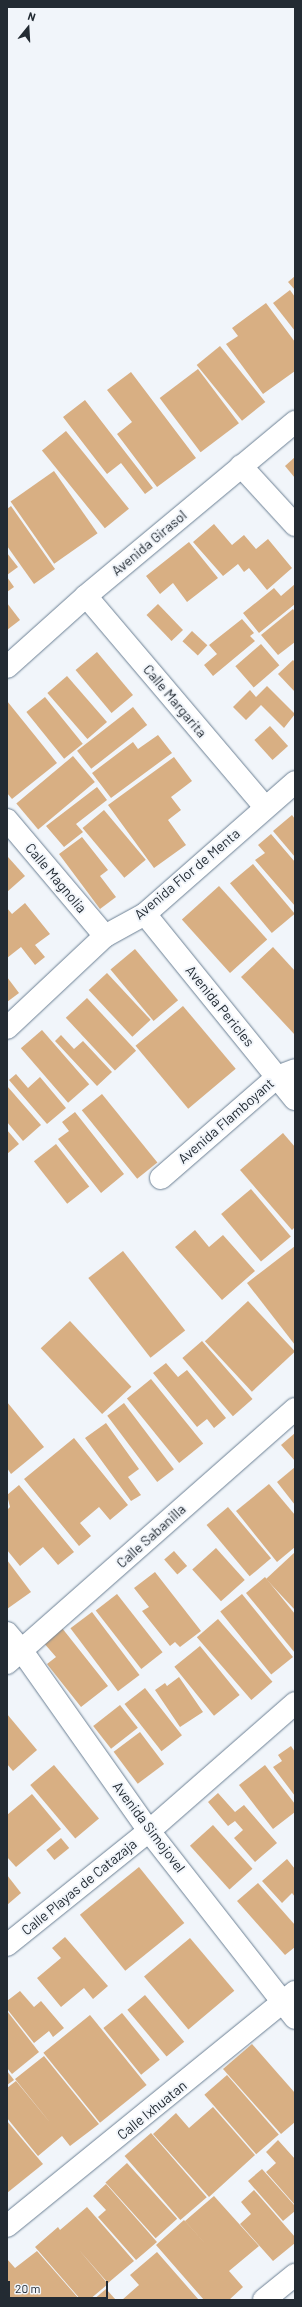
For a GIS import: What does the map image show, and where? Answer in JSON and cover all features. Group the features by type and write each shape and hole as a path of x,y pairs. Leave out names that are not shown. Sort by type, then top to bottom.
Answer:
{"street":[{"name":"Avenida Girasol","path":"7,667 86,596 295,422"},
{"path":"241,466 295,525"},
{"name":"Calle Margarita","path":"86,596 265,807"},
{"name":"Avenida Flor de Menta","path":"7,1028 106,936 145,914 295,782"},
{"name":"Calle Magnolia","path":"7,820 106,936"},
{"name":"Avenida Pericles","path":"145,914 286,1074 295,1099"},
{"name":"Avenida Flamboyant","path":"161,1178 286,1074"},
{"name":"Calle Sabanilla","path":"14,1657 295,1409"},
{"name":"Avenida Simojovel","path":"7,1633 14,1657 149,1831 291,2004"},
{"name":"Calle Playas de Catazaja","path":"7,1945 149,1831 295,1703"},
{"name":"Calle Ixhuatan","path":"7,2226 291,2004"},
{"path":"264,2300 295,2275"}],"building":[{"path":"295,276 295,290 288,282"},
{"path":"290,290 295,297 295,331 273,303"},
{"path":"266,303 295,342 295,371 263,394 226,344 238,336 232,328"},
{"path":"220,346 265,402 242,421 197,365"},
{"path":"198,369 239,423 201,452 160,398"},
{"path":"131,372 196,458 157,487 117,434 132,422 107,390"},
{"path":"85,400 153,488 145,494 121,463 107,474 63,417"},
{"path":"66,431 129,509 105,528 42,451"},
{"path":"295,457 295,478 285,466"},
{"path":"54,471 98,533 54,564 11,501"},
{"path":"11,506 55,569 34,584 7,546 7,509"},
{"path":"214,524 232,545 244,535 256,549 268,539 292,568 267,590 249,568 244,572 238,564 223,576 193,542"},
{"path":"189,542 218,578 187,602 173,583 160,594 146,576"},
{"path":"7,553 18,567 7,575"},
{"path":"7,577 14,587 7,592"},
{"path":"295,584 295,604 259,633 243,613 274,588 281,596"},
{"path":"7,603 20,620 7,630"},
{"path":"158,604 183,630 171,641 146,615"},
{"path":"293,609 295,612 295,642 278,655 261,635"},
{"path":"242,619 254,633 250,636 255,641 213,676 204,665 217,654 209,645"},
{"path":"192,631 207,645 198,656 182,641"},
{"path":"261,644 279,665 254,687 235,666"},
{"path":"97,652 133,695 112,713 76,670"},
{"path":"293,660 295,662 295,692 278,674"},
{"path":"67,676 107,722 87,739 47,693"},
{"path":"267,686 295,714 284,728 261,705 246,720 233,707 250,690 256,697"},
{"path":"45,697 83,744 64,759 26,712"},
{"path":"7,701 57,763 12,799 7,793"},
{"path":"133,707 147,725 91,769 77,751"},
{"path":"270,726 288,746 272,760 254,740"},
{"path":"158,735 172,753 111,798 92,773 133,742 138,749"},
{"path":"73,756 95,782 38,830 16,804"},
{"path":"174,757 192,781 171,797 181,810 168,820 186,845 154,868 108,805"},
{"path":"97,787 107,800 76,824 83,832 64,847 46,826"},
{"path":"104,810 146,860 124,878 83,828"},
{"path":"292,815 295,819 295,857 273,831"},
{"path":"271,834 295,862 295,906 255,860 265,853 258,845"},
{"path":"82,837 108,870 100,876 116,897 100,909 59,854"},
{"path":"8,857 25,876 7,892 7,858"},
{"path":"253,864 295,914 272,933 230,883"},
{"path":"219,886 267,940 230,973 182,919"},
{"path":"25,903 50,934 35,945 45,957 35,965 21,947 7,958 7,908 12,914"},
{"path":"273,947 295,971 295,1035 241,977"},
{"path":"135,949 178,1000 154,1021 110,970"},
{"path":"107,973 151,1020 132,1037 89,990"},
{"path":"7,977 19,993 7,1002"},
{"path":"87,998 136,1051 115,1070 66,1018"},
{"path":"183,1006 236,1069 188,1109 136,1046"},
{"path":"42,1030 89,1084 68,1103 21,1048"},
{"path":"61,1035 74,1049 83,1041 112,1072 97,1086 55,1041"},
{"path":"16,1074 28,1088 40,1077 66,1108 47,1124 9,1080"},
{"path":"7,1086 41,1125 23,1141 7,1122"},
{"path":"102,1094 157,1162 137,1179 82,1110"},
{"path":"75,1112 124,1174 101,1193 58,1139 69,1131 62,1122"},
{"path":"7,1130 19,1144 7,1154"},
{"path":"283,1133 295,1147 295,1227 292,1230 240,1170"},
{"path":"56,1144 89,1187 67,1204 34,1161"},
{"path":"251,1189 291,1236 261,1262 221,1214"},
{"path":"195,1230 209,1247 223,1235 255,1271 222,1300 175,1247"},
{"path":"295,1246 295,1345 247,1283"},
{"path":"123,1251 185,1331 151,1358 88,1278"},
{"path":"248,1301 295,1351 252,1392 205,1341"},
{"path":"70,1321 131,1387 102,1414 41,1348"},
{"path":"202,1341 253,1399 233,1416 182,1358"},
{"path":"166,1363 178,1377 187,1370 226,1418 214,1428 207,1419 197,1427 153,1373"},
{"path":"151,1379 203,1444 179,1463 127,1399"},
{"path":"7,1402 44,1447 11,1474 7,1468"},
{"path":"124,1403 174,1469 157,1482 107,1416"},
{"path":"106,1423 139,1469 128,1477 141,1495 131,1501 85,1438"},
{"path":"295,1433 295,1461 281,1445"},
{"path":"74,1438 128,1505 110,1520 99,1507 80,1523 91,1536 79,1546 24,1479"},
{"path":"295,1467 295,1505 277,1482"},
{"path":"269,1484 295,1515 295,1547 277,1562 236,1511"},
{"path":"19,1485 74,1552 58,1565 43,1547 20,1566 7,1550 7,1510 10,1507 7,1495"},
{"path":"228,1507 271,1558 250,1576 207,1525"},
{"path":"216,1548 245,1580 221,1601 192,1569"},
{"path":"174,1551 187,1566 177,1575 164,1560"},
{"path":"295,1552 295,1610 266,1579"},
{"path":"7,1560 31,1592 7,1609"},
{"path":"155,1572 201,1631 180,1647 175,1642 170,1646 142,1611 149,1607 134,1588"},
{"path":"265,1577 295,1614 295,1653 246,1593"},
{"path":"117,1594 163,1652 141,1669 96,1611"},
{"path":"242,1594 293,1657 271,1675 220,1612"},
{"path":"92,1612 140,1675 118,1691 70,1628"},
{"path":"218,1619 272,1682 251,1700 197,1637"},
{"path":"62,1628 108,1686 81,1707 47,1664 56,1657 43,1642"},
{"path":"200,1646 240,1695 214,1716 174,1667"},
{"path":"179,1677 203,1712 180,1727 155,1690 165,1683 167,1686"},
{"path":"145,1688 182,1735 161,1751 125,1704"},
{"path":"120,1705 138,1728 111,1749 93,1726"},
{"path":"7,1714 37,1750 13,1771 7,1764"},
{"path":"140,1732 164,1764 138,1784 114,1752"},
{"path":"291,1746 295,1752 295,1796 273,1767 282,1761 278,1755"},
{"path":"54,1765 99,1819 75,1839 30,1785"},
{"path":"265,1765 295,1804 295,1812 273,1829 239,1785"},
{"path":"218,1793 235,1812 244,1805 277,1843 255,1862 234,1838 243,1830 235,1821 228,1826 208,1802"},
{"path":"32,1794 61,1829 16,1867 7,1857 7,1815"},
{"path":"213,1825 252,1869 229,1890 190,1846"},
{"path":"61,1838 69,1848 54,1860 46,1850"},
{"path":"287,1859 295,1869 295,1897 292,1893 282,1903 262,1881"},
{"path":"139,1867 184,1923 125,1971 80,1915"},
{"path":"7,1875 21,1893 7,1905"},
{"path":"258,1883 295,1925 295,1947 285,1955 237,1901"},
{"path":"65,1937 108,1986 93,1999 84,1988 61,2007 37,1978 61,1958 52,1948"},
{"path":"190,1938 234,1991 188,2029 144,1977"},
{"path":"20,1991 34,2007 41,2001 64,2028 53,2037 49,2031 34,2043 7,2009 7,2001"},
{"path":"145,1995 184,2042 167,2057 127,2010"},
{"path":"7,2011 39,2052 12,2074 7,2068"},
{"path":"122,2013 160,2060 141,2075 103,2028"},
{"path":"90,2015 147,2085 100,2123 43,2053"},
{"path":"252,2044 295,2093 295,2122 281,2134 223,2069"},
{"path":"44,2056 99,2124 70,2146 62,2136 38,2156 7,2118 7,2088 16,2081 52,2125 15,2079"},
{"path":"7,2071 14,2080 7,2085"},
{"path":"227,2075 279,2135 256,2154 204,2095"},
{"path":"213,2107 255,2155 209,2197 153,2134 176,2113 189,2128"},
{"path":"7,2121 43,2164 7,2193"},
{"path":"151,2133 207,2197 180,2220 125,2156"},
{"path":"278,2140 295,2159 295,2205 266,2172 276,2163 266,2152"},
{"path":"127,2163 177,2219 156,2238 105,2182"},
{"path":"262,2169 295,2206 295,2211 283,2221 248,2181"},
{"path":"106,2184 157,2242 136,2260 98,2217 106,2210 93,2196"},
{"path":"254,2190 295,2237 295,2243 273,2261 240,2224 251,2214 241,2202"},
{"path":"214,2196 259,2246 229,2271 243,2287 229,2300 204,2300 156,2245 184,2220 209,2248 185,2221"},
{"path":"87,2207 134,2261 108,2283 79,2250 108,2284 89,2300 81,2300 35,2247 58,2227 60,2230"},
{"path":"37,2251 80,2300 7,2300 7,2259 15,2268"},
{"path":"157,2252 199,2300 122,2300 139,2285 130,2275"},
{"path":"106,2289 116,2300 93,2300"}]}
